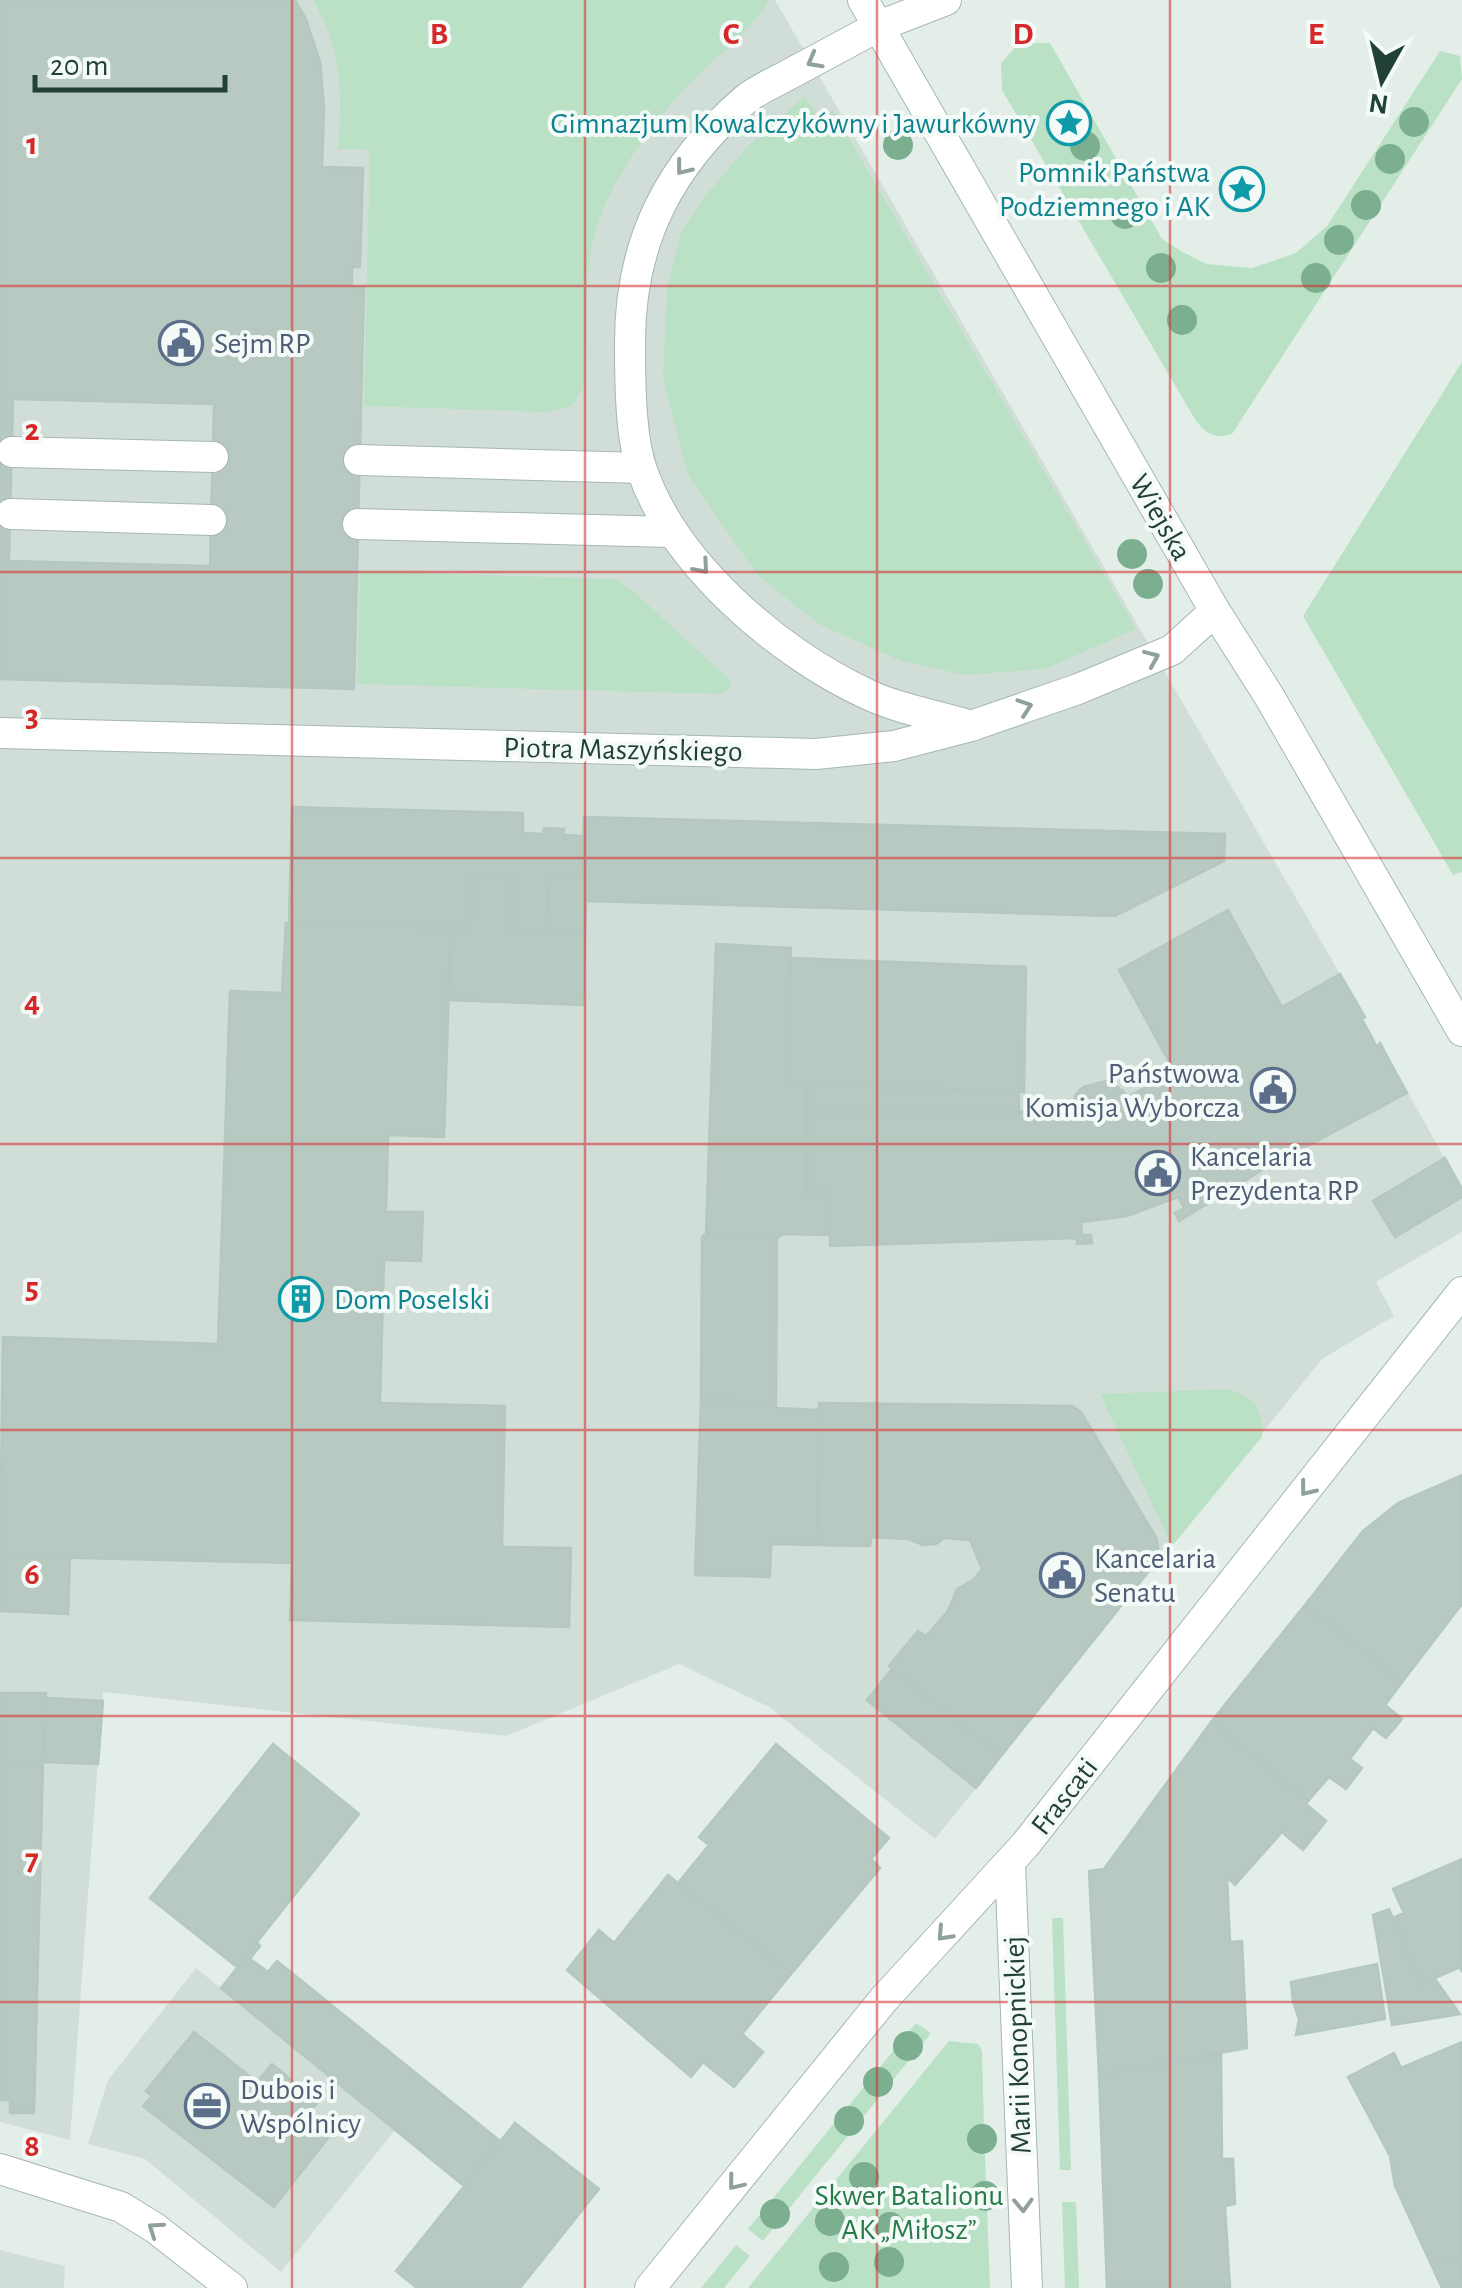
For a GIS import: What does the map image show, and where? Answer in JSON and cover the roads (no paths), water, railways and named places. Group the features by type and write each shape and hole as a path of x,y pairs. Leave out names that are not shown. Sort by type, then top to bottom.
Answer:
{"street":[{"path":"946,0 871,13 749,97 704,142 666,190 641,248 630,309 630,387 641,468 671,532 717,585 787,648 869,695 971,726"},
{"name":"Wiejska","path":"871,13 1462,1031"},
{"path":"12,452 212,456"},
{"path":"359,460 641,468"},
{"path":"11,514 212,520"},
{"path":"358,524 671,532"},
{"name":"Piotra Maszyńskiego","path":"0,732 816,754 894,746 971,726 1078,689 1172,650 1215,611"},
{"name":"Frascati","path":"650,2288 884,1999 1010,1863 1462,1292"},
{"name":"Marii Konopnickiej","path":"1010,1863 1026,2288"},
{"path":"0,2169 121,2207 232,2288"}],"place":[{"name":"Gimnazjum Kowalczykówny i Jawurkówny","path":"1069,123"},
{"name":"Pomnik Państwa Podziemnego i AK","path":"1242,189"},
{"name":"Sejm RP","path":"181,343"},
{"name":"Państwowa Komisja Wyborcza","path":"1273,1090"},
{"name":"Kancelaria Prezydenta RP","path":"1158,1173"},
{"name":"Dom Poselski","path":"301,1299"},
{"name":"Kancelaria Senatu","path":"1062,1575"},
{"name":"Dubois i Wspólnicy","path":"207,2106"}],"park label":[{"name":"Skwer Batalionu AK „Miłosz”","path":"909,2212"}]}
